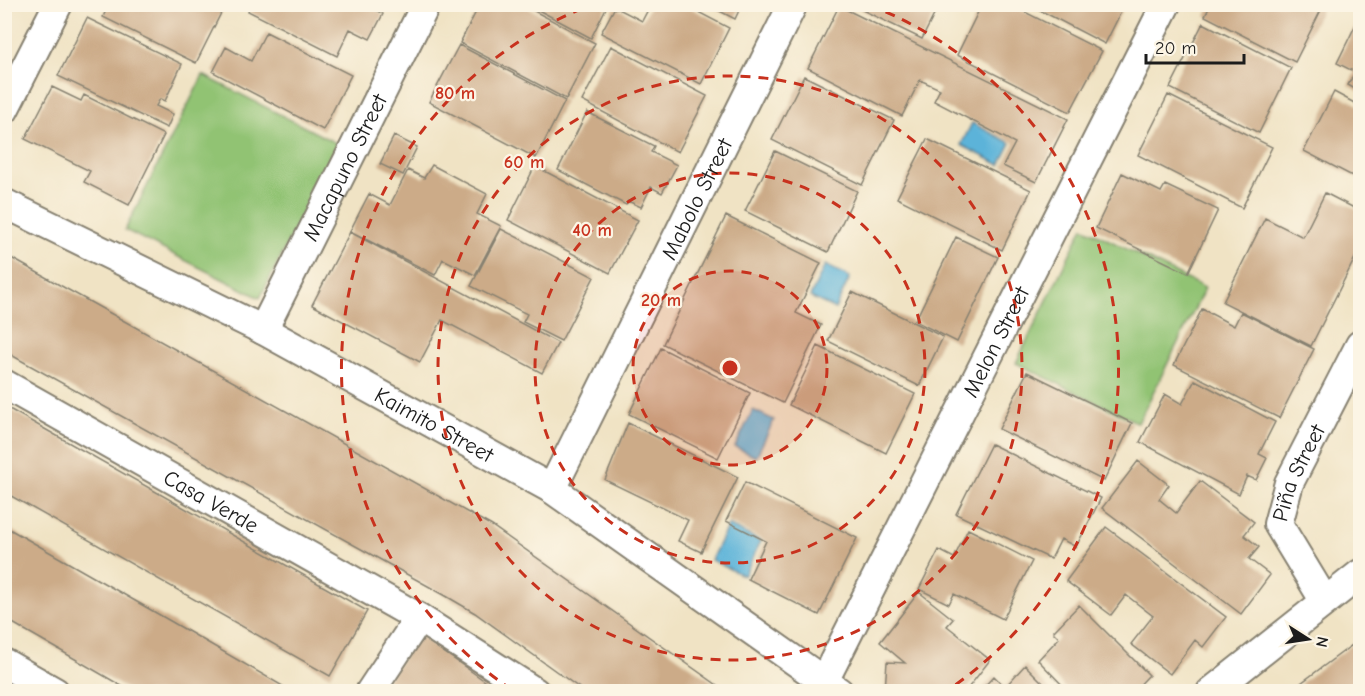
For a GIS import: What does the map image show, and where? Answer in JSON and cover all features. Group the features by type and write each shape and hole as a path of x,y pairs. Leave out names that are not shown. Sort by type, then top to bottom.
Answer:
{"street":[{"path":"4,110 58,4"},
{"name":"Macapuno Street","path":"263,330 426,4"},
{"name":"Mabolo Street","path":"552,489 793,4"},
{"name":"Melon Street","path":"832,685 1166,4"},
{"name":"Kaimito Street","path":"4,203 263,330 552,489 832,685"},
{"name":"Piña Street","path":"1324,600 1278,524 1289,483 1360,345"},
{"name":"Casa Verde","path":"4,384 418,618 535,692"},
{"path":"1211,692 1324,600 1360,574"},
{"path":"370,692 418,618"},
{"path":"4,663 55,692"}],"green space":[{"path":"203,75 338,144 260,298 125,230"},
{"path":"1083,227 1205,288 1138,423 1016,363"}],"water":[{"path":"972,123 1011,143 1000,165 961,145"},
{"path":"825,265 850,277 835,309 810,297"},
{"path":"753,410 774,420 756,457 735,447"},
{"path":"728,525 761,541 744,576 711,560"}],"building":[{"path":"109,4 219,4 224,7 196,63 103,17"},
{"path":"251,4 365,4 383,14 370,39 350,29 337,56 248,11"},
{"path":"480,4 521,4 595,43 566,99 460,43"},
{"path":"527,4 608,4 591,38"},
{"path":"651,4 683,4 729,28 701,84 601,33 615,7 642,21"},
{"path":"706,4 742,4 735,19"},
{"path":"982,4 1009,4 1102,51 1070,112 957,55"},
{"path":"1028,4 1125,4 1105,44"},
{"path":"1211,4 1324,4 1295,62 1205,16"},
{"path":"852,5 939,5 922,39"},
{"path":"839,6 1068,119 1036,182 1003,166 1015,143 934,101 940,89 920,80 902,116 808,68"},
{"path":"1360,16 1360,92 1348,85 1355,72 1337,63"},
{"path":"87,18 182,64 165,101 160,99 156,106 173,114 167,128 58,76"},
{"path":"1203,23 1291,68 1259,133 1170,88"},
{"path":"266,32 351,75 323,130 213,72 226,47 251,61"},
{"path":"459,45 565,101 536,158 429,102"},
{"path":"611,46 707,96 678,152 582,101"},
{"path":"804,76 894,120 862,185 772,140"},
{"path":"52,87 81,101 84,95 164,135 129,205 84,182 90,171 25,139"},
{"path":"1334,92 1360,106 1360,180 1304,151"},
{"path":"1168,95 1272,147 1242,208 1138,155"},
{"path":"587,112 654,146 651,152 677,165 662,193 651,187 641,207 628,201 626,205 558,170"},
{"path":"394,136 417,147 403,175 380,164"},
{"path":"927,139 1031,190 1002,250 897,198"},
{"path":"775,151 857,191 828,252 745,211"},
{"path":"432,165 487,194 477,214 501,226 475,275 443,259 435,275 350,231 369,194 390,205 408,170 424,178"},
{"path":"535,166 638,220 610,273 508,220"},
{"path":"1122,173 1161,192 1165,185 1218,210 1188,273 1096,228"},
{"path":"1325,193 1360,211 1360,248 1311,346 1223,302 1265,218 1303,237"},
{"path":"726,216 821,263 796,313 821,325 783,403 663,344"},
{"path":"501,229 594,277 561,341 523,322 527,314 471,286"},
{"path":"350,232 558,343 542,373 442,320 420,362 312,305"},
{"path":"956,237 998,257 957,342 915,321"},
{"path":"4,254 492,526 727,692 585,692 475,613 4,351"},
{"path":"852,292 943,337 919,386 828,341"},
{"path":"1202,309 1234,326 1241,312 1314,349 1279,418 1174,365"},
{"path":"818,346 915,394 886,453 789,405"},
{"path":"661,348 750,393 718,458 629,414"},
{"path":"1027,372 1132,423 1104,481 999,429"},
{"path":"1195,380 1275,422 1259,454 1267,458 1256,480 1247,476 1239,494 1140,442 1165,394 1182,404"},
{"path":"4,406 367,611 330,676 4,492"},
{"path":"628,423 738,477 701,552 678,541 688,520 605,480"},
{"path":"1360,441 1360,461 1354,455"},
{"path":"991,444 1101,498 1076,547 1061,539 1051,559 956,514"},
{"path":"1138,461 1169,485 1159,499 1176,513 1200,481 1254,522 1244,535 1259,547 1249,559 1270,575 1241,614 1102,508"},
{"path":"745,482 857,538 819,615 748,579 766,541 726,521"},
{"path":"4,526 293,692 132,692 4,618"},
{"path":"1106,527 1226,617 1203,647 1195,640 1170,674 1131,644 1153,616 1126,595 1111,615 1066,581"},
{"path":"968,529 1032,561 1003,619 954,594 949,604 919,589 939,550 954,558"},
{"path":"919,592 953,619 947,626 990,660 965,692 885,690 887,662 905,663 880,642"},
{"path":"1079,605 1149,675 1133,692 1069,692 1038,660 1059,638 1053,632"},
{"path":"419,635 475,674 500,692 379,692"},
{"path":"1352,645 1360,656 1360,692 1307,692 1301,683"},
{"path":"1025,665 1052,692 979,692 994,676 1005,687"},
{"path":"4,682 23,692 4,692"}]}
